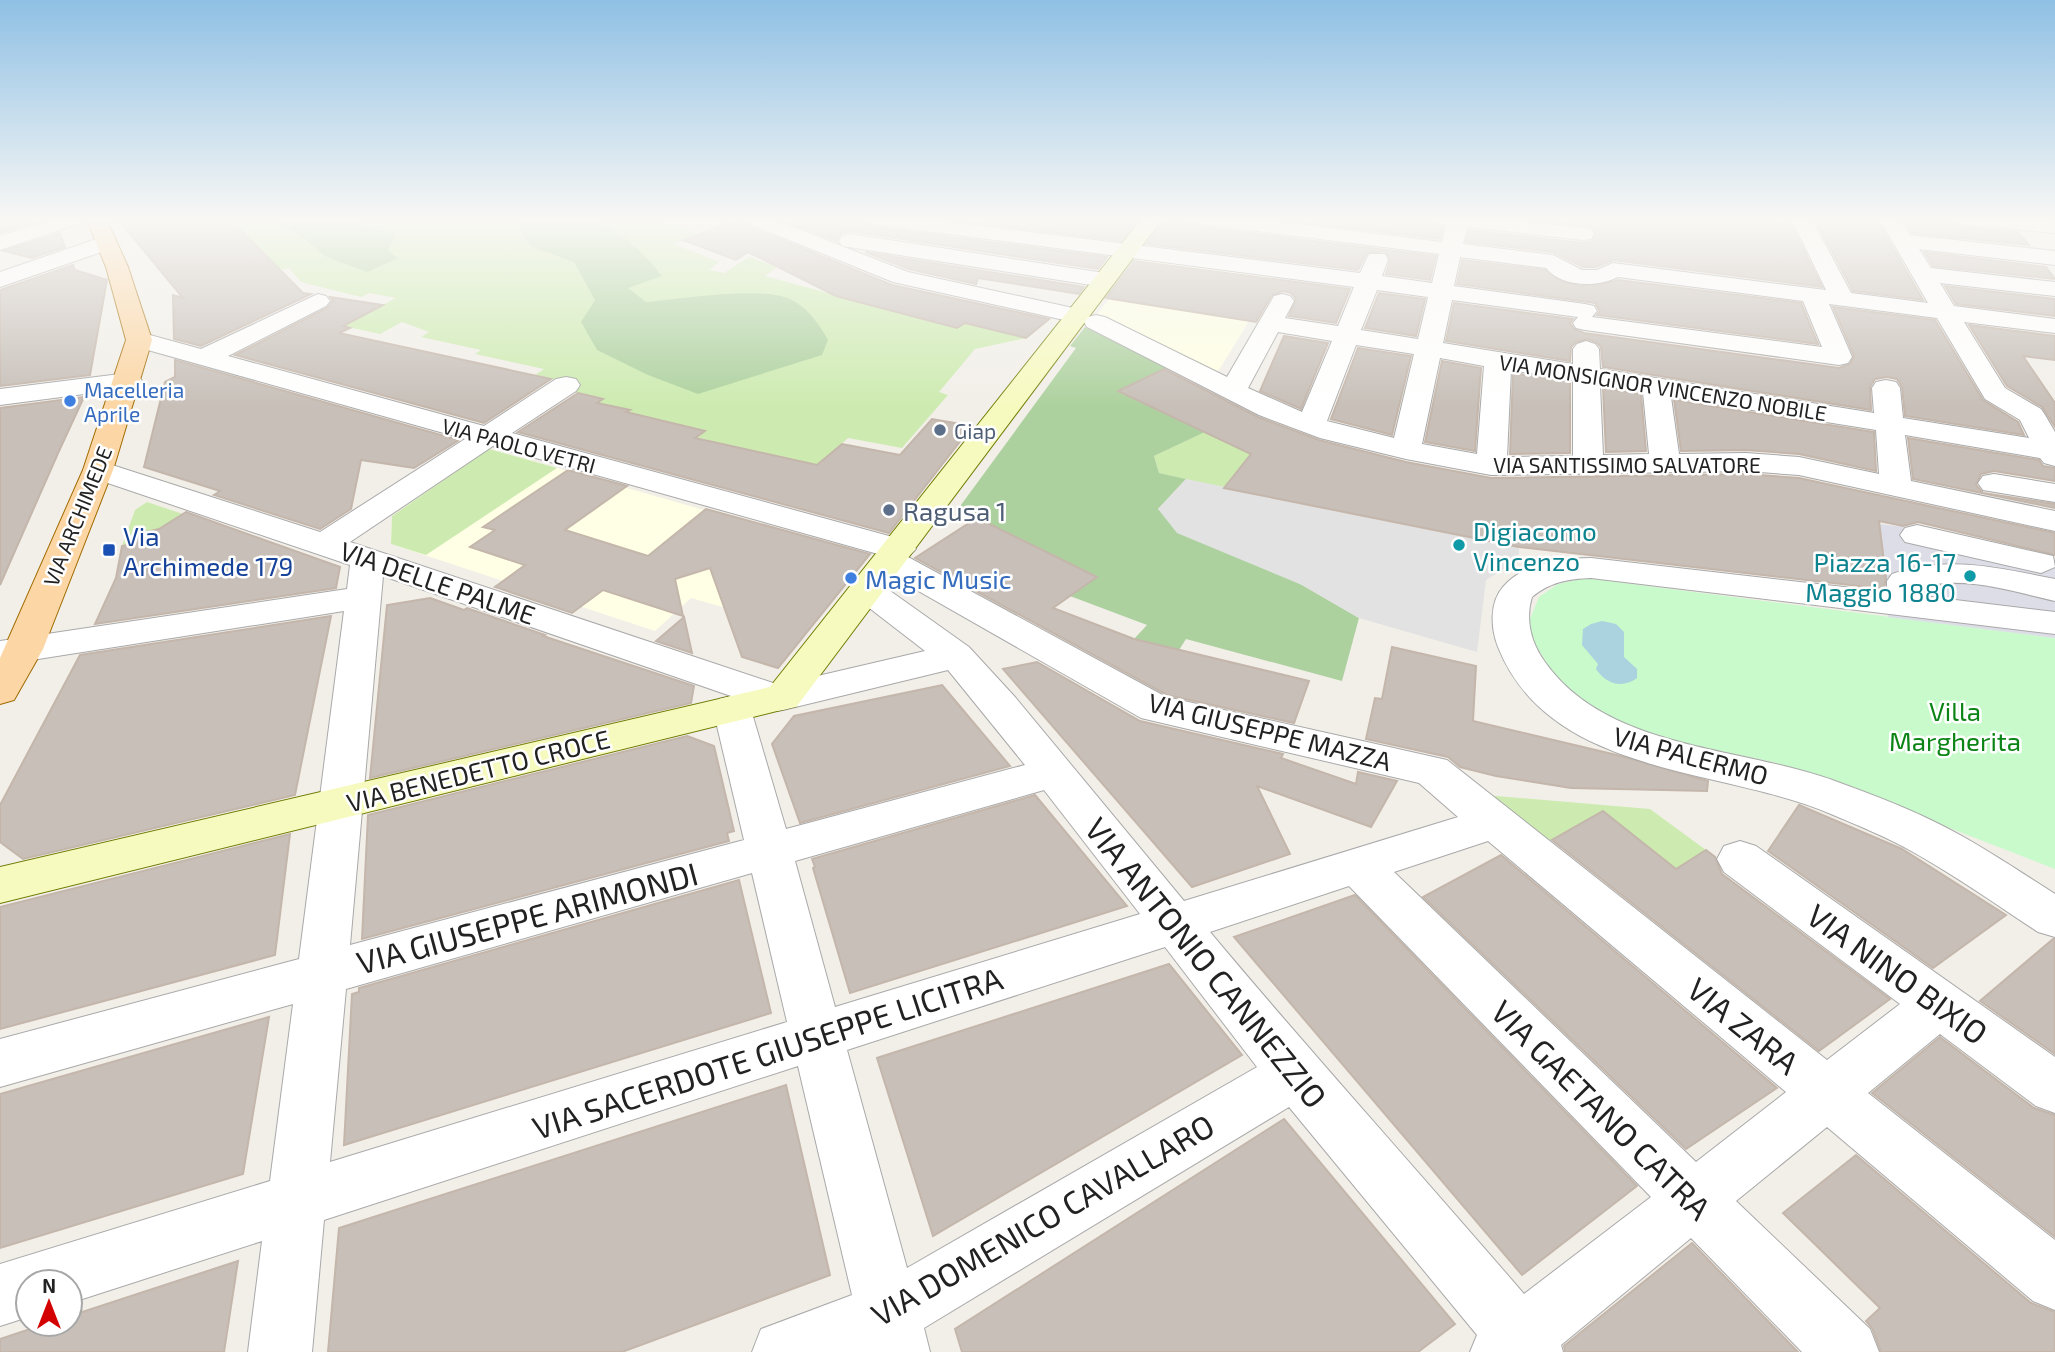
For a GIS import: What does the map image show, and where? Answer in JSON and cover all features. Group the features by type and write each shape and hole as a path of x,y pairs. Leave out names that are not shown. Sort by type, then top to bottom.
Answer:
{"main road":[{"path":"121,281 139,341"},
{"path":"764,701 885,566 1103,281"},
{"name":"VIA ARCHIMEDE","path":"0,691 12,651 98,470 139,341"},
{"name":"VIA BENEDETTO CROCE","path":"0,885 764,701"}],"street":[{"path":"920,281 1064,313"},
{"path":"948,287 955,281"},
{"path":"1233,390 1293,281"},
{"path":"1311,426 1368,281"},
{"path":"1369,281 1509,300 1585,317 1722,341"},
{"path":"1406,450 1444,281"},
{"path":"1584,281 1588,466"},
{"path":"1660,281 1746,316 1804,381 1799,466"},
{"path":"1833,281 1842,299"},
{"path":"1927,281 1994,393 2031,415 2054,453"},
{"path":"1983,281 2055,289"},
{"path":"2022,281 2052,329"},
{"path":"1804,381 1839,357 1813,296"},
{"path":"1718,396 1722,341 1746,316 1813,296 2052,329"},
{"path":"1505,325 1509,300"},
{"path":"204,358 318,301"},
{"name":"VIA SANTISSIMO SALVATORE","path":"1096,322 1311,426 1406,450 1491,466 1746,462 1799,466 2055,521"},
{"name":"VIA MONSIGNOR VINCENZO NOBILE","path":"1271,323 1718,396 1804,381 1889,424 2054,453"},
{"name":"VIA PAOLO VETRI","path":"139,341 488,436 885,566"},
{"path":"1491,466 1498,360"},
{"path":"0,397 128,381"},
{"path":"12,651 352,566 488,436 566,386"},
{"path":"1656,386 1665,464"},
{"path":"1886,388 1896,487"},
{"name":"VIA DELLE PALME","path":"98,470 352,566 764,701"},
{"path":"1957,477 2055,493"},
{"path":"1917,535 2055,566"},
{"path":"280,1352 341,803 352,566"},
{"name":"VIA ANTONIO CANNEZZIO","path":"885,566 956,656 1001,706 1294,1074 1393,1185 1518,1348"},
{"name":"VIA GIUSEPPE MAZZA","path":"885,566 1155,708 1432,771"},
{"name":"VIA PALERMO","path":"1897,604 1591,568 1567,568 1537,577 1516,593 1509,628 1535,679 1568,712 1624,743 1794,782 1885,818 1951,852 2055,918"},
{"path":"2055,590 1954,574 1916,575 1904,581 1897,604 2055,623"},
{"name":"VIA BENEDETTO CROCE","path":"764,701 956,656"},
{"path":"764,701 770,850 893,1333"},
{"name":"VIA ZARA","path":"1432,771 2055,1279"},
{"name":"VIA GIUSEPPE ARIMONDI","path":"0,1063 1054,772"},
{"name":"VIA SACERDOTE GIUSEPPE LICITRA","path":"84,1268 1494,822"},
{"path":"1951,852 2055,891"},
{"name":"VIA NINO BIXIO","path":"1740,859 2055,1088"},
{"name":"VIA GAETANO CATRA","path":"1357,865 1847,1352"},
{"path":"1518,1348 1694,1200 1940,1003"},
{"name":"VIA DOMENICO CAVALLARO","path":"784,1352 893,1333 1294,1074"}],"shaded area":[{"path":"1123,281 1269,281 1216,375 1096,316"},
{"path":"489,449 837,548 761,618 691,598 655,631 391,544 392,516"},
{"path":"1186,479 1519,547 1519,560 1486,580 1477,652 1359,618 1302,585 1177,533 1158,509"},
{"name":"Piazza 16-17 Maggio 1880","path":"1879,524 1912,528 2055,560 2055,638 1888,617"}],"green space":[{"path":"585,281 648,281 628,288 646,302 742,293 779,296 804,308 828,340 822,355 698,394 648,375 597,350 581,322 595,300"},
{"path":"784,281 957,328 965,323 1026,338 975,349 939,392 948,395 902,448 848,438 816,467 696,437 702,432 597,403 602,399 573,392 581,386 535,375 544,369 475,354 481,350 421,337 429,332 402,322 380,334 343,326 396,298 369,293 361,297 301,282"},
{"path":"1085,327 1167,368 1119,391 1205,432 1154,456 1159,473 1186,479 1158,509 1359,618 1342,681 1186,639 1179,650 1134,639 1147,625 1070,596 1096,576 958,509 1076,348 1070,346"},
{"path":"1205,432 1251,454 1224,488 1159,473 1154,456"},
{"path":"489,449 557,468 426,555 391,544 392,516"},
{"path":"147,502 183,514 132,544 122,546 135,510"},
{"name":"Villa Margherita","path":"1585,578 2055,638 2055,869 1810,774 1773,762 1639,734 1600,716 1557,680 1531,637 1530,619 1539,597 1558,584"},
{"path":"1484,795 1650,809 1706,850 1676,869 1630,832 1609,847 1578,825 1544,844"}],"water":[{"path":"1602,621 1616,624 1624,632 1624,657 1637,669 1637,678 1626,683 1615,683 1596,669 1598,664 1582,645 1583,629"}],"building":[{"path":"26,281 107,281 90,375 0,386 0,290"},
{"path":"169,281 291,281 303,293 311,294 201,346 174,339 173,295 183,298"},
{"path":"806,281 883,281 1049,319 1026,338 965,323 957,328 836,296"},
{"path":"998,281 1047,281 1084,287 1079,294"},
{"path":"1119,281 1289,281 1350,289 1336,323 1289,316 1296,299 1291,293 1283,291 1272,295 1256,322 1106,298"},
{"path":"1458,281 1560,281 1579,286 1627,281 1801,303 1818,344 1597,315 1600,311 1595,303 1457,284"},
{"path":"1776,281 1819,281 1822,287"},
{"path":"1848,281 1912,281 1923,300 1853,291"},
{"path":"1945,286 2055,299 2055,316 1956,304"},
{"path":"1379,293 1425,299 1416,336 1365,328"},
{"path":"330,297 383,305 343,326 350,328 339,333 551,379 484,423 235,355 327,308 333,301"},
{"path":"1454,303 1573,319 1570,323 1574,329 1584,333 1839,368 1850,364 1854,356 1833,307 1935,320 1983,400 2018,422 2024,435 1905,416 1902,387 1897,379 1887,377 1875,379 1870,387 1871,410 1603,367 1601,347 1587,339 1576,342 1571,347 1570,361 1446,341"},
{"path":"1969,325 2055,336 2055,360 2023,356 2055,403 2055,427 2042,407 2007,386"},
{"path":"1284,336 1328,343 1301,409 1260,391"},
{"path":"1358,348 1411,356 1392,435 1331,419"},
{"path":"175,360 459,440 414,468 361,460 351,509 320,529 214,495 220,491 144,467 165,382 175,377"},
{"path":"1442,361 1481,368 1475,451 1425,442"},
{"path":"1164,369 1258,417 1319,440 1406,462 1491,478 1746,474 1799,478 2055,533 2055,555 1918,522 1903,526 1879,521 1886,578 1884,589 1519,547 1224,488 1251,454 1118,391"},
{"path":"1513,373 1570,382 1570,453 1510,454"},
{"path":"1603,388 1641,394 1646,451 1606,452"},
{"path":"578,393 603,399 597,403 630,410 626,412 705,431 695,438 817,465 842,444 900,455 932,419 972,426 889,533 518,432"},
{"path":"84,397 59,451 0,585 0,408"},
{"path":"1674,400 1874,432 1876,471 1799,454 1746,450 1681,451"},
{"path":"1908,438 2039,460 2043,466 2055,468 2055,481 1994,471 1981,474 1976,485 1983,493 2055,504 2055,508 1913,479"},
{"path":"568,470 627,486 565,530 648,556 706,509 870,554 778,668 742,657 710,568 675,579 683,616 603,590 572,613 495,587 525,565 470,547 495,530 483,527"},
{"path":"186,512 340,567 336,588 95,624 116,578 122,546 132,544 137,534 159,529"},
{"path":"977,518 1097,577 1053,608 1134,639 1309,681 1294,723 1167,695 915,558"},
{"path":"430,598 464,610 467,608 694,686 691,703 370,778 387,605"},
{"path":"331,616 295,795 23,859 0,842 0,805 80,655"},
{"path":"684,617 692,653 656,641"},
{"path":"1392,647 1476,666 1473,721 1621,756 1708,781 1707,791 1571,788 1496,776 1460,767 1448,757 1366,739 1375,698 1382,699"},
{"path":"1037,662 1140,721 1283,754 1281,758 1356,784 1358,772 1397,781 1371,827 1257,786 1290,854 1192,887 1003,669"},
{"path":"942,685 1010,766 800,823 772,744 794,716"},
{"path":"687,736 714,746 734,831 727,833 729,841 362,939 368,815"},
{"path":"1035,795 1127,906 850,993 812,859"},
{"path":"1799,805 1902,849 2006,915 1933,968 1768,851"},
{"path":"1603,811 1676,869 1706,850 1715,857 1722,874 1890,999 1819,1051 1552,840"},
{"path":"290,834 275,955 0,1029 0,907"},
{"path":"1501,855 1777,1088 1686,1149 1423,897"},
{"path":"739,880 771,1013 344,1145 352,994 359,992 359,988"},
{"path":"1355,895 1637,1186 1522,1275 1234,937"},
{"path":"2055,939 2055,1054 1980,1001"},
{"path":"1169,964 1242,1055 933,1236 877,1058"},
{"path":"269,1017 243,1174 0,1248 0,1094"},
{"path":"1940,1037 2034,1108 2055,1115 2055,1237 1872,1093"},
{"path":"786,1085 830,1275 622,1352 328,1352 339,1228"},
{"path":"1284,1119 1455,1324 1418,1352 962,1352 955,1329"},
{"path":"1856,1155 2031,1303 2055,1312 2055,1352 1881,1352 1872,1328 1866,1321 1880,1308 1783,1213"},
{"path":"1692,1243 1798,1352 1565,1352 1564,1346"},
{"path":"238,1261 224,1352 0,1352 0,1339 14,1334 14,1338 84,1338 84,1311"}],"place":[{"name":"Macelleria Aprile","path":"70,401"},
{"name":"Giap","path":"940,430"},
{"name":"Ragusa 1","path":"889,510"},
{"name":"Digiacomo Vincenzo","path":"1459,545"},
{"name":"Via Archimede 179","path":"109,550"},
{"name":"Piazza 16-17 Maggio 1880","path":"1970,576"},
{"name":"Magic Music","path":"851,578"}]}
